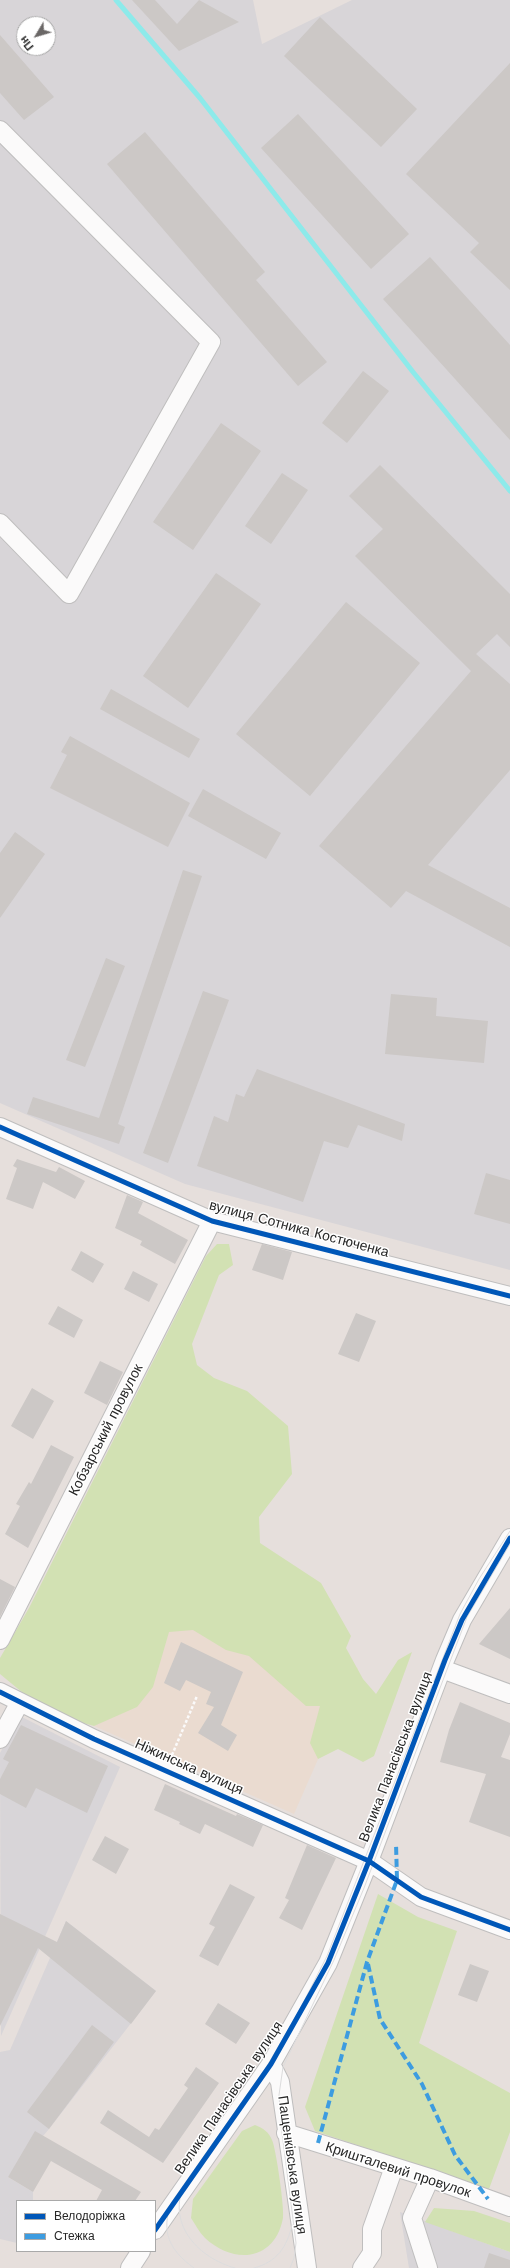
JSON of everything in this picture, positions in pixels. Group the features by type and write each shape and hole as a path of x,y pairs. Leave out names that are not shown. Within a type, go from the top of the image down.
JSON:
{"street":[{"path":"0,130 210,342 69,594 0,524"},
{"name":"вулиця Сотника Костюченка","path":"0,1127 212,1221 510,1296"},
{"name":"Кобзарський провулок","path":"0,1640 212,1221"},
{"name":"Велика Панасівська вулиця","path":"156,2229 271,2064 328,1963 462,1620 510,1538"},
{"path":"442,1669 510,1694"},
{"name":"Ніжинська вулиця","path":"0,1692 94,1739 369,1861 421,1898 510,1930"},
{"path":"0,1739 20,1702"},
{"name":"Пащенківська вулиця","path":"271,2064 280,2082 286,2133 307,2268"},
{"name":"Кришталевий провулок","path":"286,2133 430,2178 510,2207"},
{"path":"362,2268 372,2253 372,2228 394,2167"},
{"path":"428,2268 412,2218 430,2178"},
{"path":"130,2268 140,2252"}],"path":[{"path":"166,1770 197,1696"}],"shaded area":[{"path":"0,0 253,0 262,44 352,0 510,0 510,1270 185,1184 0,1103"},
{"path":"158,1580 358,1668 294,1814 94,1726"},
{"path":"20,1716 120,1767 1,2036 0,1753"},
{"path":"66,1921 156,1991 49,2129 8,2177 33,2192 33,2200 16,2200 16,2243 0,2239 0,2052 10,2050"},
{"path":"400,2212 510,2252 510,2268 409,2268"}],"green space":[{"path":"217,1244 229,1244 233,1265 219,1275 192,1344 197,1365 214,1378 247,1391 288,1426 292,1474 259,1517 260,1543 321,1583 351,1636 346,1648 363,1679 376,1694 398,1660 412,1652 374,1756 363,1762 338,1749 318,1759 310,1743 320,1706 306,1706 249,1656 226,1650 193,1630 169,1632 153,1687 137,1707 94,1726 69,1719 23,1693 0,1674 0,1658 29,1608 206,1256"},
{"path":"378,1894 418,1917 457,1931 419,2043 510,2093 510,2132 489,2189 315,2131 305,2107"},
{"path":"255,2125 263,2129 271,2137 274,2145 278,2166 283,2218 279,2232 272,2243 262,2250 252,2254 240,2255 216,2247 203,2236 191,2218 193,2199 242,2131"},
{"path":"434,2208 474,2211 510,2223 510,2252 425,2222"}],"building":[{"path":"132,0 155,0 177,24 199,0 239,22 179,51"},
{"path":"320,17 417,109 381,147 284,56"},
{"path":"0,35 16,53 16,56 18,56 54,97 24,120 0,93"},
{"path":"510,63 510,290 470,252 479,243 406,174"},
{"path":"298,114 409,234 371,269 261,148"},
{"path":"145,132 265,272 256,280 327,362 298,386 107,164"},
{"path":"430,257 510,345 510,440 383,299"},
{"path":"363,371 389,391 347,443 322,423"},
{"path":"221,423 261,451 193,550 153,522"},
{"path":"380,465 510,594 510,647 497,634 476,654 510,684 510,770 428,865 510,908 510,947 406,891 391,908 319,846 471,671 355,556 383,529 349,496"},
{"path":"282,473 308,490 271,544 245,526"},
{"path":"216,573 261,604 188,708 143,676"},
{"path":"346,602 420,663 310,796 236,734"},
{"path":"111,689 200,739 189,758 100,709"},
{"path":"70,736 190,803 168,847 50,788 67,755 61,752"},
{"path":"203,789 281,833 266,859 188,816"},
{"path":"15,832 45,854 0,918 0,853"},
{"path":"183,870 202,876 118,1124 125,1127 119,1144 27,1114 33,1097 99,1118"},
{"path":"106,958 125,966 85,1067 66,1060"},
{"path":"203,991 229,1000 168,1163 143,1153"},
{"path":"391,994 437,998 436,1016 488,1021 484,1063 385,1054"},
{"path":"257,1069 405,1124 402,1141 358,1125 348,1148 324,1141 303,1202 197,1166 214,1116 228,1122 236,1094 244,1097"},
{"path":"17,1159 56,1172 59,1167 85,1181 75,1199 43,1182 33,1209 6,1199 17,1168 13,1166"},
{"path":"486,1173 510,1180 510,1224 474,1214"},
{"path":"127,1195 143,1202 138,1213 188,1240 175,1264 140,1245 142,1241 115,1228"},
{"path":"262,1244 292,1252 283,1280 252,1270"},
{"path":"81,1251 104,1264 93,1283 71,1270"},
{"path":"133,1271 158,1284 149,1302 124,1289"},
{"path":"58,1306 83,1320 74,1338 48,1324"},
{"path":"356,1313 376,1321 359,1362 338,1354"},
{"path":"100,1361 123,1372 107,1405 84,1393"},
{"path":"32,1388 54,1401 33,1439 11,1426"},
{"path":"51,1445 74,1457 28,1548 5,1534 20,1506 16,1504 29,1482 31,1484"},
{"path":"0,1579 15,1587 0,1617"},
{"path":"510,1608 510,1659 479,1644"},
{"path":"181,1642 243,1672 221,1725 237,1735 228,1751 198,1733 214,1707 206,1704 211,1692 186,1680 180,1691 164,1683"},
{"path":"460,1702 510,1723 510,1734 501,1757 510,1760 510,1837 469,1822 486,1774 440,1762 449,1730"},
{"path":"21,1725 108,1766 87,1813 36,1788 26,1808 0,1794 0,1779 9,1762 3,1759"},
{"path":"165,1784 236,1816 237,1814 263,1825 253,1847 205,1824 200,1834 179,1824 180,1822 154,1810"},
{"path":"105,1836 129,1849 116,1874 92,1860"},
{"path":"307,1845 336,1858 302,1930 279,1918 289,1900 285,1898"},
{"path":"230,1884 255,1897 218,1966 199,1956 215,1927 209,1924"},
{"path":"0,1914 57,1942 66,1921 156,1991 131,2024 38,1948 0,2026"},
{"path":"470,1964 489,1971 477,2002 458,1995"},
{"path":"218,2003 250,2023 236,2044 205,2024"},
{"path":"92,2025 114,2042 49,2129 27,2112"},
{"path":"196,2067 219,2083 163,2163 100,2123 108,2110 149,2137 155,2128 159,2130 188,2088 184,2085"},
{"path":"35,2131 141,2192 136,2200 97,2200 102,2190 51,2161 33,2192 8,2177"},
{"path":"489,2253 510,2260 510,2268 484,2268"}],"waterway":[{"path":"116,0 200,98 413,372 510,491"}],"tram line":[{"path":"194,2268 178,2254 169,2240 167,2223 171,2203 267,2066 299,2011 327,1956 460,1614 479,1579 510,1531"},
{"path":"290,2268 294,2258 296,2243 281,2125 279,2095 283,2067 334,1960 364,1888 467,1617 510,1544"},
{"path":"183,2187 179,2201 180,2215 183,2227 190,2238 210,2257 235,2268"},
{"path":"254,2268 275,2258 284,2247 292,2225"}],"marked path":[{"path":"318,2143 367,1962 397,1880 396,1843"},
{"path":"368,1964 380,2019 422,2084 455,2155 488,2199"}],"cycle path":[{"path":"0,1127 212,1221 510,1296"},
{"path":"156,2229 271,2064 328,1963 369,1861 445,1660 462,1620 510,1538"},
{"path":"0,1692 94,1739 369,1861 421,1897 510,1930"}]}
